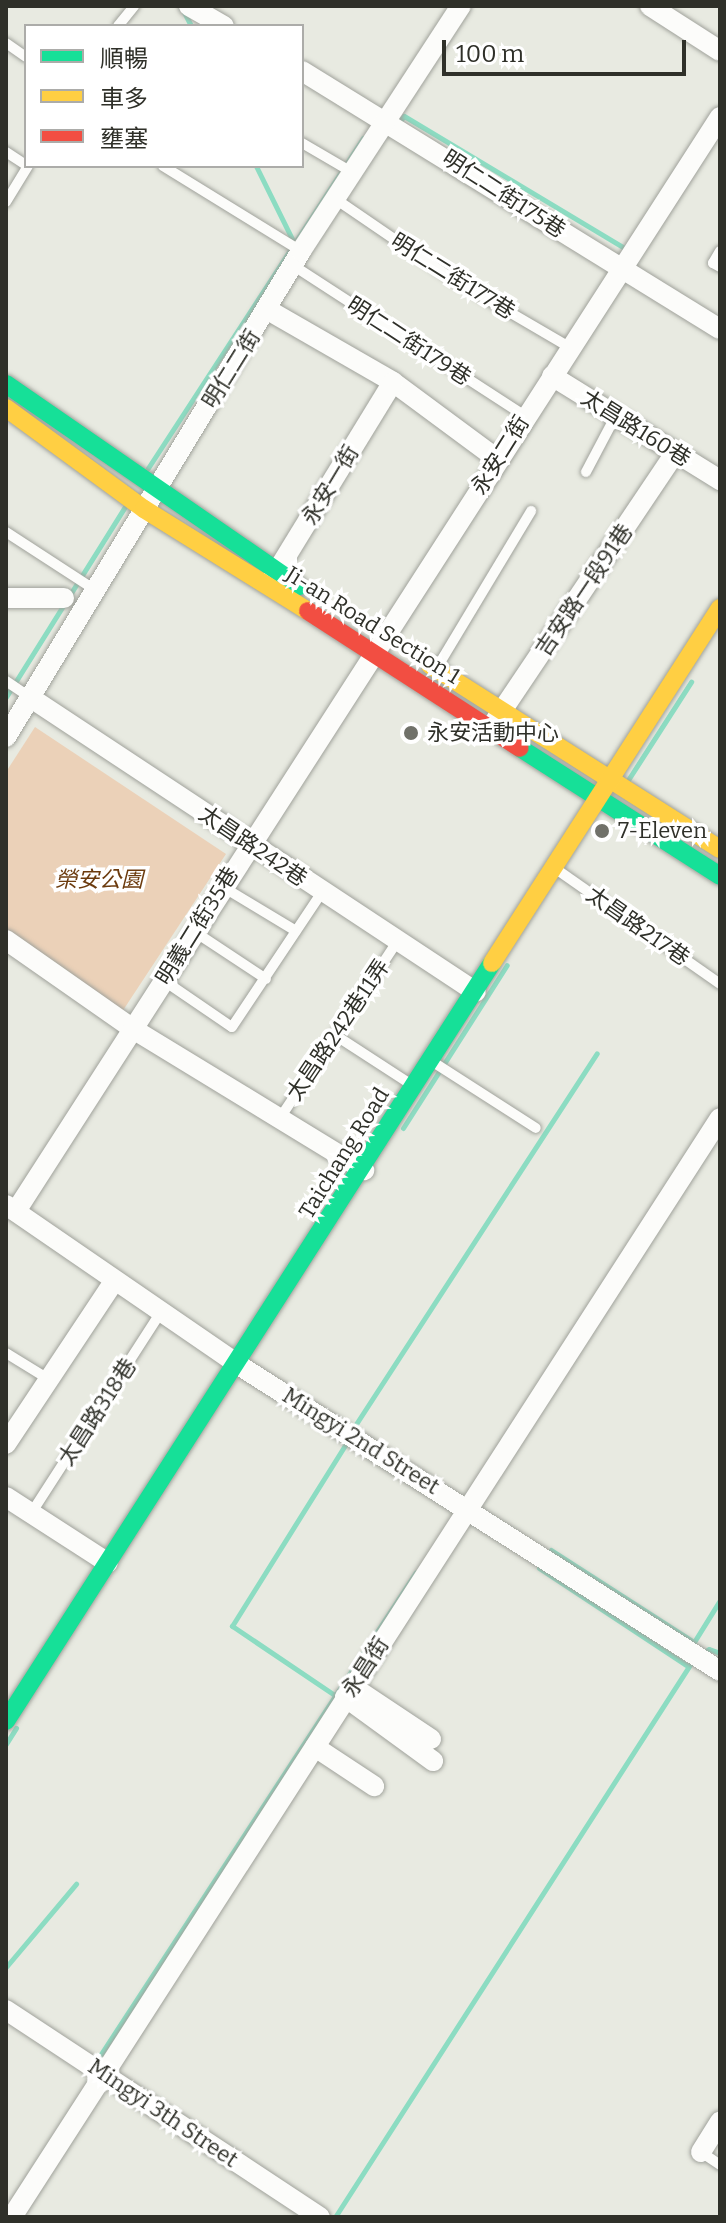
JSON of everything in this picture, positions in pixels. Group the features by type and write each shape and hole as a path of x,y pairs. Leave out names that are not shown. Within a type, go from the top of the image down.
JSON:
{"street":[{"path":"189,6 220,24"},
{"name":"明仁二街","path":"6,737 298,259 461,6"},
{"path":"650,6 720,51"},
{"name":"明仁二街175巷","path":"304,72 388,121 720,329"},
{"name":"永安二街","path":"380,644 571,348 619,268 720,117"},
{"path":"268,310 393,382 497,459"},
{"name":"太昌路160巷","path":"552,376 720,480"},
{"name":"永安一街","path":"272,580 393,382"},
{"name":"Ji-an Road Section 1","path":"6,384 157,488 272,580"},
{"name":"Ji-an Road Section 1","path":"6,408 144,509 272,580 431,676 505,711 610,782 720,849"},
{"name":"吉安路一段91巷","path":"489,726 505,711 676,452"},
{"path":"6,598 64,598"},
{"name":"Taichang Road","path":"6,1719 364,1170 414,1086 556,869 720,608"},
{"name":"明義二街35巷","path":"11,1208 133,1029 193,931 380,644"},
{"name":"Ji-an Road Section 1","path":"431,676 489,726 597,801 720,876"},
{"name":"太昌路242巷","path":"31,698 476,992"},
{"path":"6,940 133,1029 364,1170"},
{"name":"永昌街","path":"12,2217 720,1118"},
{"name":"Mingyi 2nd Street","path":"11,1208 113,1283 237,1364 470,1509 720,1671"},
{"path":"6,1444 113,1283"},
{"path":"6,1497 108,1563"},
{"path":"349,1692 431,1739"},
{"path":"349,1692 433,1761"},
{"path":"315,1747 374,1786"},
{"name":"Mingyi 3th Street","path":"6,2010 320,2217"},
{"path":"701,2152 720,2122"}],"lane":[{"path":"119,24 132,6"},
{"path":"6,43 24,56"},
{"path":"304,144 355,174"},
{"path":"6,152 24,164"},
{"path":"6,202 26,168"},
{"name":"明仁二街179巷","path":"166,168 525,416"},
{"name":"明仁二街177巷","path":"337,200 451,278 571,348"},
{"path":"716,265 720,251"},
{"path":"586,472 616,415"},
{"path":"431,676 531,511"},
{"path":"6,532 97,591"},
{"path":"6,681 31,698"},
{"name":"太昌路217巷","path":"556,869 720,984"},
{"path":"223,887 296,931"},
{"path":"163,980 232,1027 322,892"},
{"path":"193,931 266,979"},
{"name":"太昌路242巷11弄","path":"280,1118 397,942"},
{"path":"335,1035 414,1086"},
{"path":"432,1061 536,1128"},
{"name":"太昌路318巷","path":"32,1512 161,1312"},
{"path":"6,1353 50,1380"},
{"path":"701,2152 720,2165"}],"green space":[{"name":"榮安公園","path":"35,727 226,854 116,1021 6,944 6,772"}],"waterway":[{"path":"184,12 190,24"},
{"path":"398,123 404,116 628,250"},
{"path":"148,468 363,138"},
{"path":"257,168 293,241"},
{"path":"6,697 124,508"},
{"path":"628,780 691,682"},
{"path":"403,1128 507,965"},
{"path":"356,1424 597,1053"},
{"path":"333,1694 232,1626 347,1442"},
{"path":"551,1550 694,1642 720,1600"},
{"path":"539,1568 686,1665"},
{"path":"99,2057 416,1572"},
{"path":"701,1654 709,1649 720,1653"},
{"path":"335,2217 693,1660"},
{"path":"6,1744 16,1728"},
{"path":"6,1967 76,1884"}],"traffic: fast":[{"path":"6,384 299,586"},
{"path":"520,748 720,876"},
{"path":"6,1721 492,963"}],"traffic: slow":[{"path":"6,408 144,509 308,611"},
{"path":"492,963 720,608"},
{"path":"430,665 720,849"}],"traffic: jam":[{"path":"308,611 520,748"}],"place":[{"name":"永安活動中心","path":"411,733"},
{"name":"7-Eleven","path":"602,831"}]}
